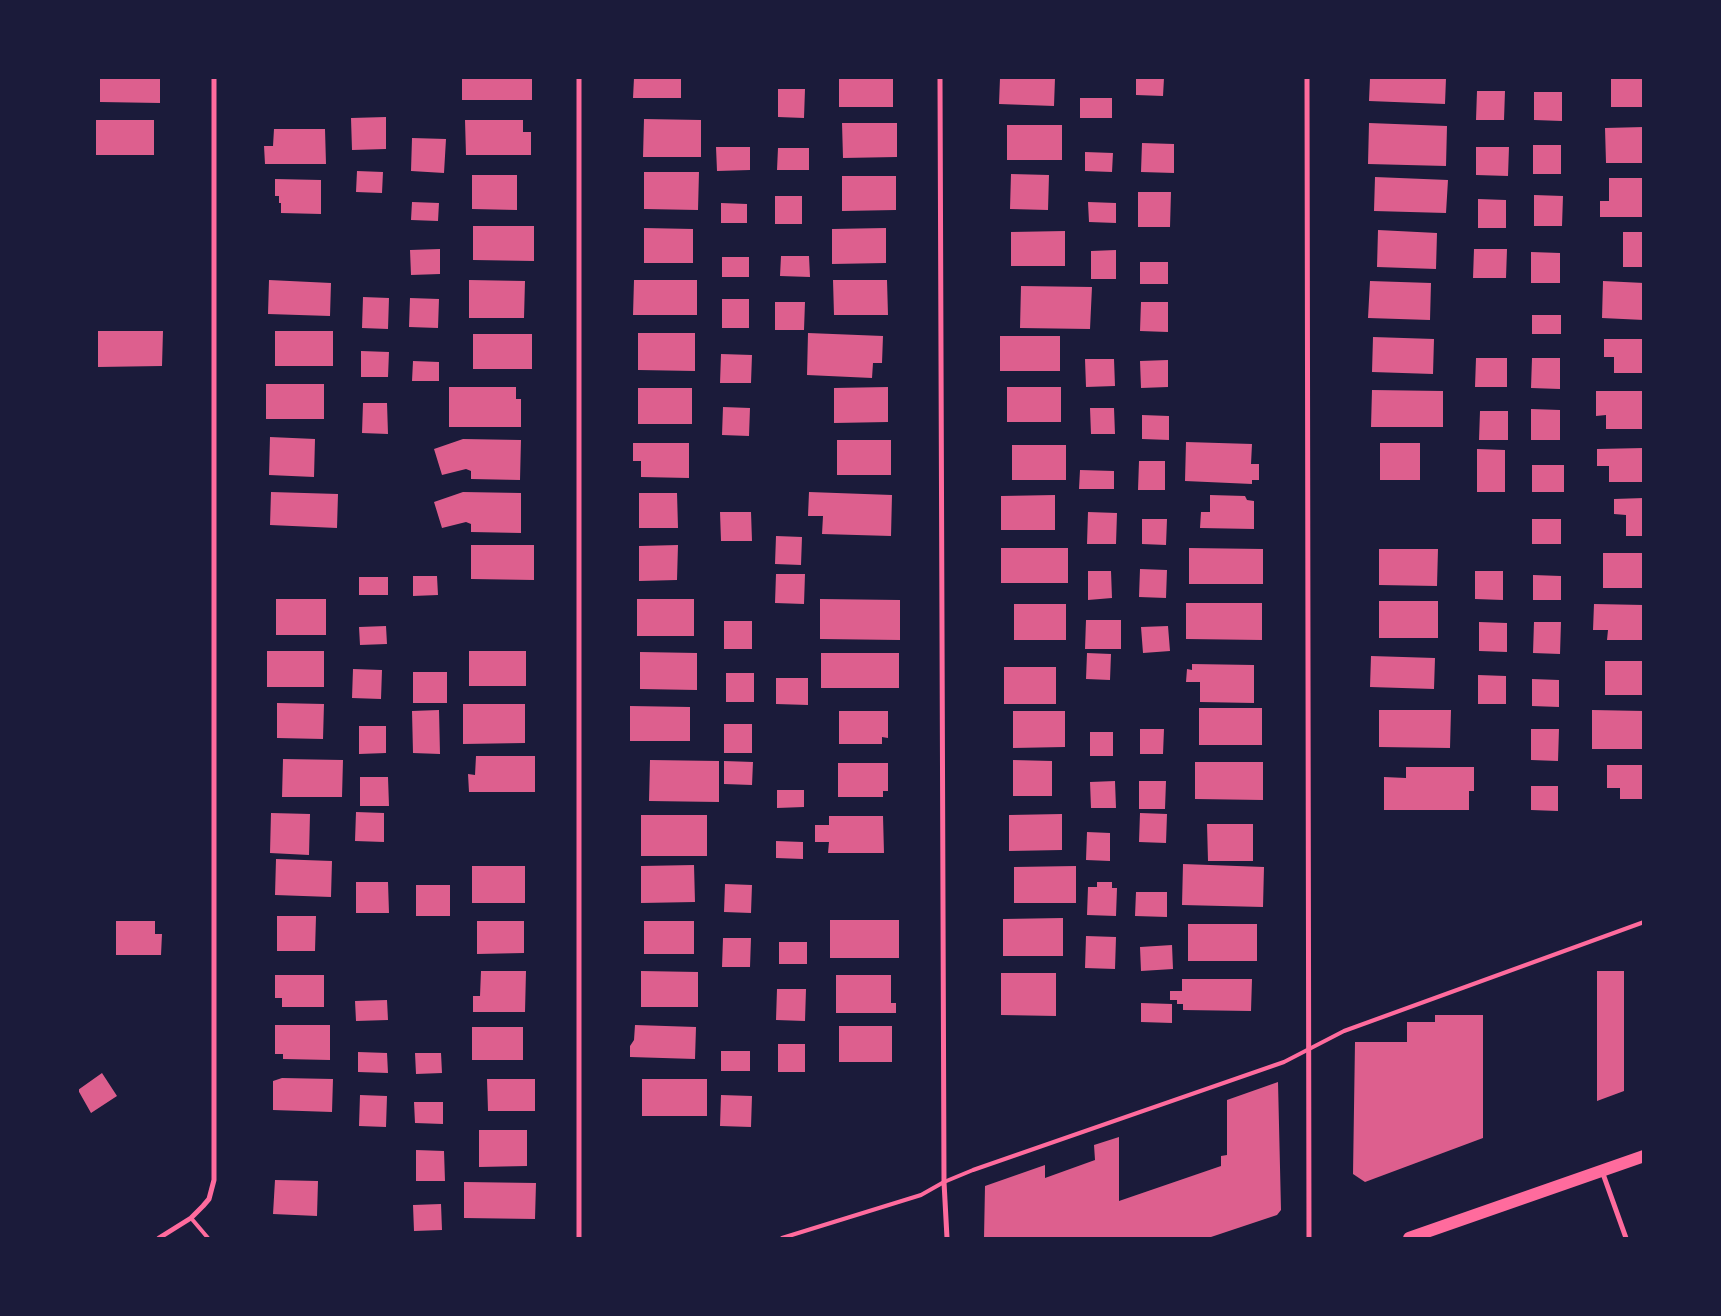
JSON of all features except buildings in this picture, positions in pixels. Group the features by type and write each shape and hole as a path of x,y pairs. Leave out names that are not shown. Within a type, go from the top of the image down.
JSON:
{"main road":[{"path":"1409,1238 1644,1156"}],"street":[{"path":"159,1238 191,1218 209,1199 214,1180 214,78"},
{"path":"579,78 579,1238"},
{"path":"940,78 944,1182 947,1238"},
{"path":"1307,78 1310,1238"},
{"path":"1602,1171 1626,1238"}],"lane":[{"path":"782,1238 921,1195 944,1182 973,1170 1284,1062 1344,1031 1644,922"},
{"path":"191,1218 208,1238"}]}
